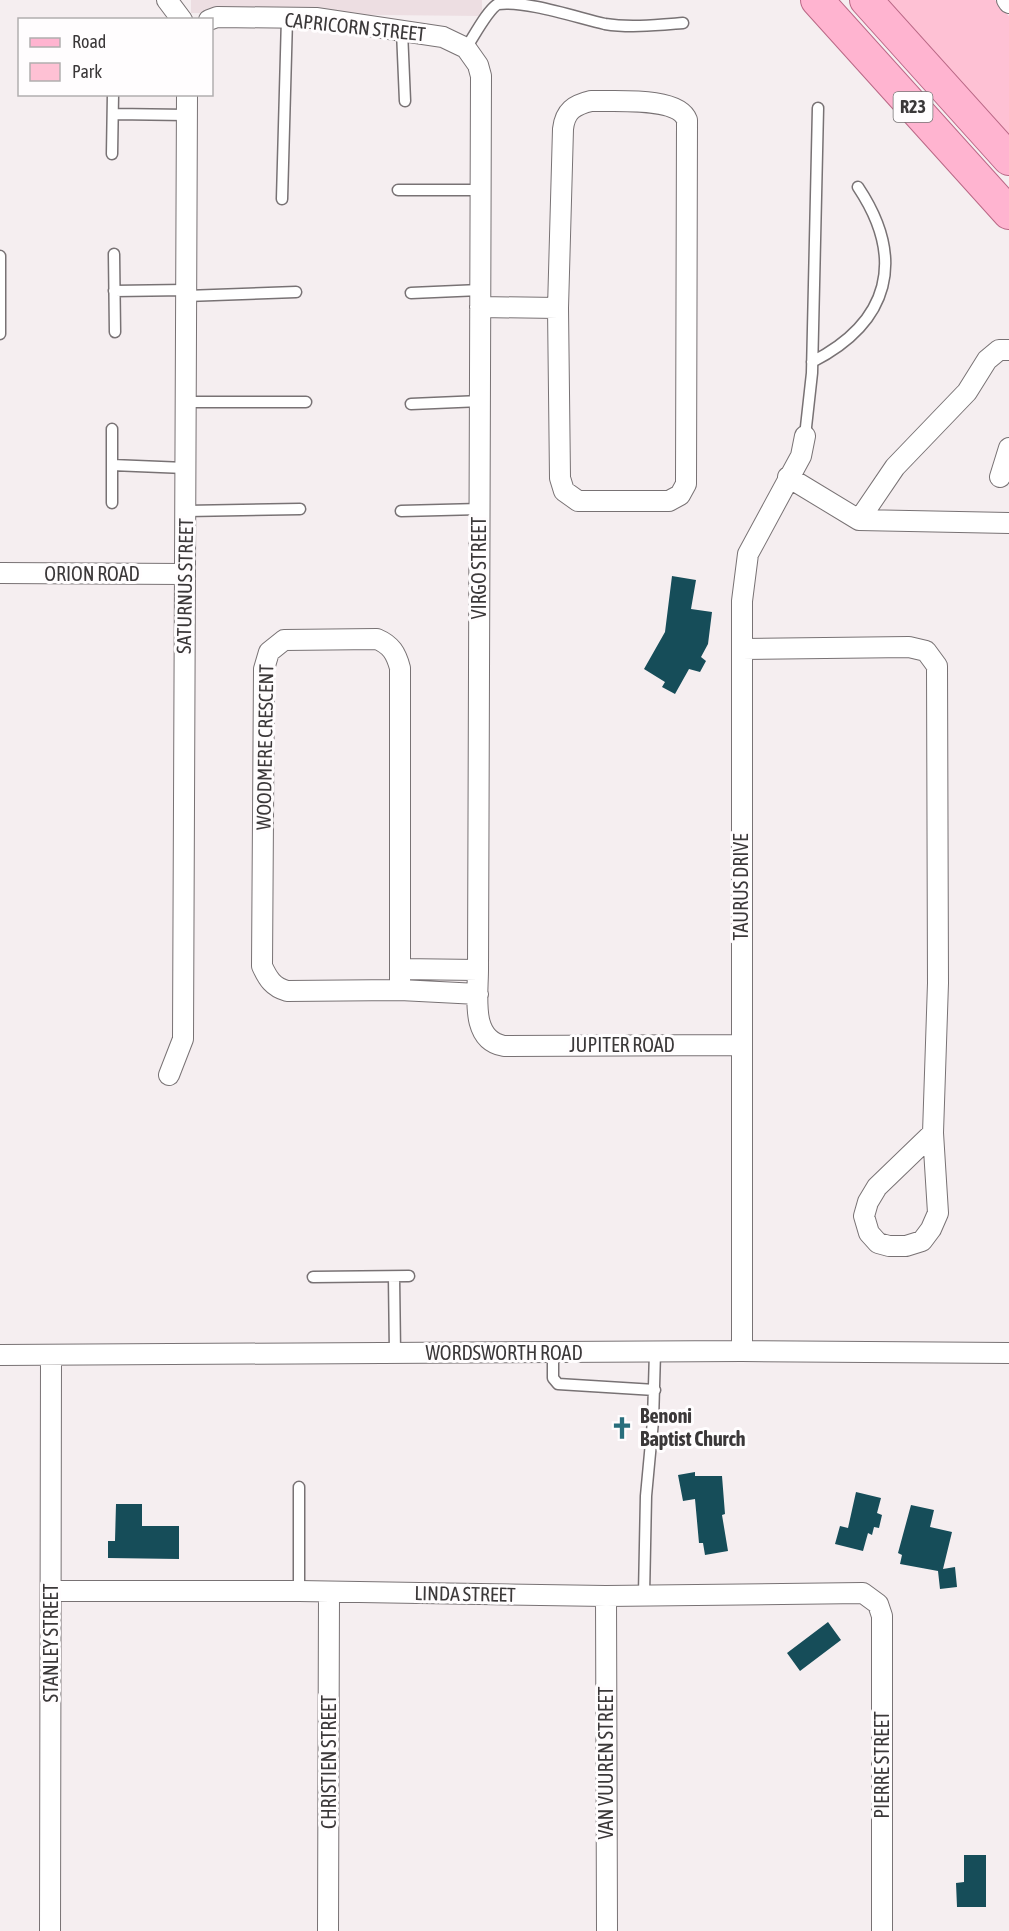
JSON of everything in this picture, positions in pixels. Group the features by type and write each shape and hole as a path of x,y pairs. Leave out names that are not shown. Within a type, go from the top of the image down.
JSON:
{"main road":[{"name":"R23","path":"816,0 997,194 1009,213"},
{"name":"R23","path":"866,0 1006,154"}],"street":[{"path":"167,0 180,18"},
{"name":"CAPRICORN STREET","path":"213,18 217,16 316,18 443,37 466,48"},
{"name":"VIRGO STREET","path":"466,48 478,65 481,76 478,994 479,1020 482,1031 496,1044 504,1046"},
{"name":"SATURNUS STREET","path":"169,1075 183,1039 187,96"},
{"path":"591,101 666,104 680,109 687,120 686,484 680,495 673,500 578,501 564,491 560,478 558,308 563,129 567,113 580,104 591,101"},
{"path":"480,299 558,308"},
{"path":"859,520 895,467 967,392 987,360 999,350 1009,350"},
{"name":"TAURUS DRIVE","path":"741,1351 742,601 748,554 801,456 805,436"},
{"path":"999,477 1009,448"},
{"path":"788,477 859,520 1009,523"},
{"name":"ORION ROAD","path":"0,573 184,574"},
{"name":"WOODMERE CRESCENT","path":"400,990 400,668 397,656 389,646 377,639 285,640 269,652 264,669 262,966 274,986 287,990 400,990 478,994"},
{"path":"742,649 909,647 926,651 937,666 938,983 933,1133 938,1213 931,1229 922,1241 906,1246 889,1246 878,1243 869,1233 864,1216 867,1202 877,1187 933,1133"},
{"path":"400,969 478,970"},
{"name":"JUPITER ROAD","path":"504,1046 741,1045"},
{"name":"WORDSWORTH ROAD","path":"0,1355 741,1351 1009,1353"},
{"name":"STANLEY STREET","path":"50,1931 51,1356"},
{"name":"LINDA STREET","path":"52,1591 299,1591 606,1596 851,1592 863,1593 875,1601"},
{"name":"CHRISTIEN STREET","path":"328,1931 329,1592"},
{"name":"VAN VUUREN STREET","path":"606,1596 607,1931"},
{"name":"PIERRE STREET","path":"875,1601 882,1616 882,1931"}],"lane":[{"path":"466,48 494,7 504,3 531,3 606,24 645,26 683,23"},
{"path":"282,199 287,18"},
{"path":"402,31 405,101"},
{"path":"112,154 113,96"},
{"path":"805,436 812,362 818,108"},
{"path":"114,114 187,115"},
{"path":"812,362 832,351 865,322 879,301 883,290 886,278 880,227 874,211 858,187"},
{"path":"398,190 481,190"},
{"path":"114,254 115,332"},
{"path":"0,256 0,334"},
{"path":"114,291 296,292"},
{"path":"411,293 480,299"},
{"path":"411,404 481,401"},
{"path":"185,402 306,402"},
{"path":"112,429 112,502"},
{"path":"112,465 185,468"},
{"path":"186,511 300,508"},
{"path":"401,511 480,509"},
{"path":"394,1276 395,1353"},
{"path":"313,1277 409,1276"},
{"path":"553,1352 553,1378 558,1384 655,1390"},
{"path":"644,1595 646,1496 656,1352"},
{"path":"299,1487 299,1591"}],"shaded area":[{"path":"191,0 482,0 482,16 191,13"}],"green space":[{"path":"881,0 995,0 1009,16 1009,148"}],"building":[{"path":"672,576 696,580 691,609 712,612 708,644 701,657 706,661 700,672 689,669 675,694 662,687 665,682 644,669 665,632"},
{"path":"695,1472 695,1476 722,1476 725,1514 722,1515 728,1551 705,1555 703,1543 699,1543 695,1499 683,1501 678,1475"},
{"path":"856,1492 881,1498 877,1513 882,1515 879,1528 874,1527 872,1535 868,1533 863,1551 835,1544 840,1526 848,1528"},
{"path":"116,1504 142,1504 142,1526 179,1526 179,1559 108,1558 108,1541 115,1541"},
{"path":"911,1505 934,1510 930,1527 952,1532 943,1569 955,1567 957,1587 940,1589 938,1571 900,1564 902,1555 898,1553"},
{"path":"828,1622 841,1640 800,1671 787,1653"},
{"path":"964,1855 986,1855 986,1907 957,1907 956,1883 964,1882"}],"place":[{"name":"Benoni Baptist Church","path":"622,1428"}]}
